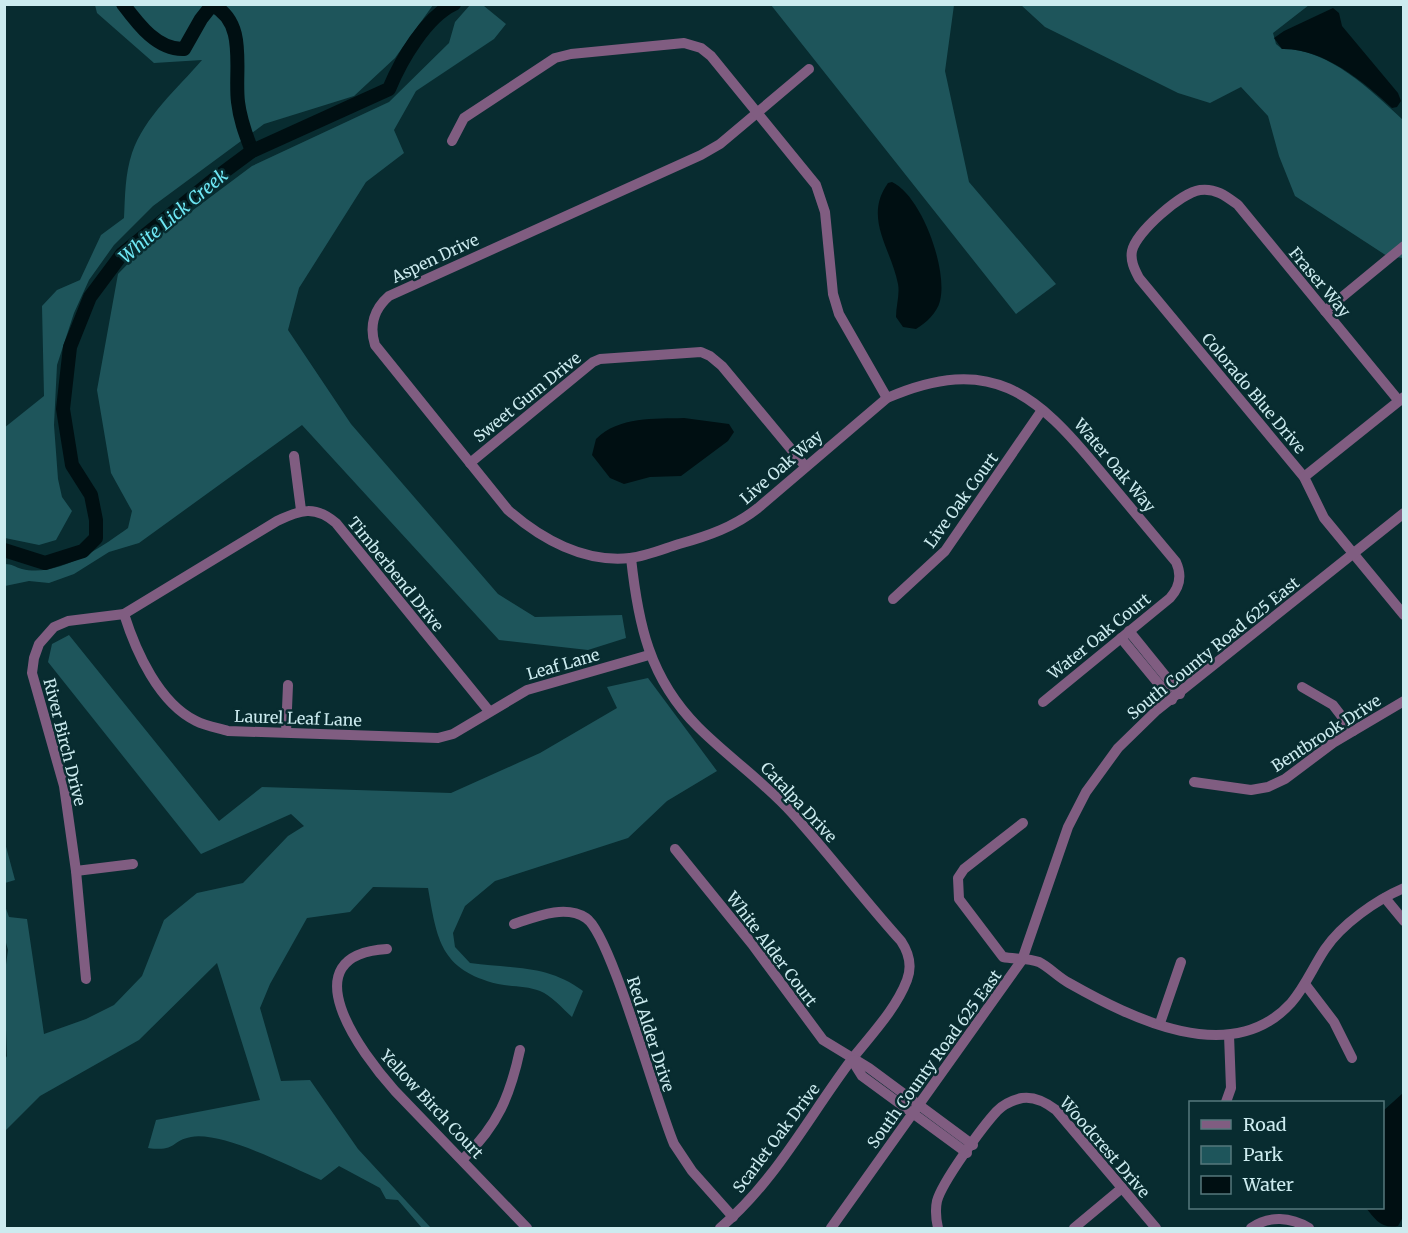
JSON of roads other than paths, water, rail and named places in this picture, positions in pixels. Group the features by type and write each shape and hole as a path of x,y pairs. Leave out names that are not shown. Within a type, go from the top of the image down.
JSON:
{"street":[{"path":"452,141 464,118 548,62 571,54 684,43 695,45 711,56 812,179 820,194 825,212 835,304 843,323 887,398"},
{"name":"Aspen Drive","path":"631,558 592,555 543,537 508,510 378,351 373,338 372,325 376,312 384,301 396,292 701,155 720,144 809,69"},
{"name":"Colorado Blue Drive","path":"1212,190 1198,190 1185,196 1145,229 1136,240 1131,252 1138,278 1304,477 1324,518 1354,554"},
{"name":"Fraser Way","path":"1212,190 1225,195 1238,205 1401,399"},
{"path":"1325,310 1404,246"},
{"name":"Sweet Gum Drive","path":"470,462 593,362 610,358 701,352 722,366 805,466"},
{"name":"Water Oak Way","path":"887,398 928,382 965,379 1011,389 1042,410 1062,424 1176,562 1180,581 1174,594"},
{"name":"Live Oak Way","path":"631,558 713,534 737,523 759,508 805,466 887,398"},
{"path":"1304,477 1401,399"},
{"name":"Live Oak Court","path":"893,599 945,551 1042,410"},
{"path":"124,614 277,521 301,510 294,456"},
{"name":"Timberbend Drive","path":"301,510 316,511 336,523 489,711"},
{"name":"South County Road 625 East","path":"831,1228 1022,960 1068,827 1086,792 1106,762 1130,735 1176,696 1404,513"},
{"path":"1354,554 1404,615"},
{"name":"Catalpa Drive","path":"631,558 636,606 649,656 670,692 697,727 761,780 905,947 910,966 904,986 852,1060"},
{"name":"Water Oak Court","path":"1042,702 1174,594"},
{"name":"Laurel Leaf Lane","path":"124,614 135,647 146,668 181,712 198,722 228,731 438,738 453,734 489,711"},
{"name":"River Birch Drive","path":"86,979 76,872 64,786 32,673 34,658 44,638 61,624 124,614"},
{"path":"1125,635 1176,696"},
{"name":"Leaf Lane","path":"489,711 527,690 649,656"},
{"path":"286,732 288,685"},
{"path":"1302,687 1333,705 1353,731"},
{"name":"Bentbrook Drive","path":"1194,782 1251,790 1268,787 1285,779 1353,731 1404,701"},
{"path":"1023,824 964,869 957,884 959,899 965,910 1003,957 1037,961 1095,997 1160,1023 1198,1035 1229,1035 1251,1030 1272,1020 1291,1002 1305,984 1332,940 1385,897 1404,888"},
{"name":"White Alder Court","path":"675,849 752,944 823,1040 852,1060 869,1068 915,1110 970,1149"},
{"path":"76,872 133,864"},
{"path":"1385,897 1404,921"},
{"name":"Red Alder Drive","path":"514,924 564,911 584,916 594,926 611,961 674,1144 692,1171 733,1217"},
{"name":"Yellow Birch Court","path":"387,949 365,951 348,961 337,982 338,1002 358,1043 375,1069 527,1228"},
{"path":"1160,1023 1181,962"},
{"path":"1305,984 1335,1022 1352,1058"},
{"path":"1226,1101 1231,1088 1229,1035"},
{"path":"463,1159 484,1138 496,1120 511,1090 520,1050"},
{"name":"Scarlet Oak Drive","path":"720,1228 765,1183 852,1060"},
{"name":"Woodcrest Drive","path":"938,1228 936,1210 940,1194 997,1111 1022,1098 1037,1100 1056,1110 1156,1228"},
{"path":"1074,1228 1122,1188"},
{"path":"1251,1228 1263,1221 1279,1218 1295,1221 1309,1228"}],"water":[{"path":"1333,8 1339,13 1342,26 1398,93 1401,101 1397,107 1392,108 1342,68 1312,54 1282,49 1274,38"},
{"path":"892,182 913,202 922,218 930,235 940,271 939,305 931,317 916,329 903,327 896,317 898,284 878,221 881,196 888,183"},
{"path":"684,418 729,424 734,432 728,441 681,476 650,477 624,484 610,478 592,455 596,439 615,426 638,420"},
{"path":"1403,1093 1403,1217 1398,1226 1392,1227 1383,1225 1367,1209 1384,1209 1384,1110"}],"waterway":[{"path":"123,4 135,20 157,40 165,45 184,49 212,5 223,13 231,23 235,35 239,109 252,151"},
{"name":"White Lick Creek","path":"4,550 45,563 83,551 96,538 96,520 91,495 72,465 63,409 70,347 90,297 122,254 252,151 389,89 400,65 424,29 454,4"}]}
